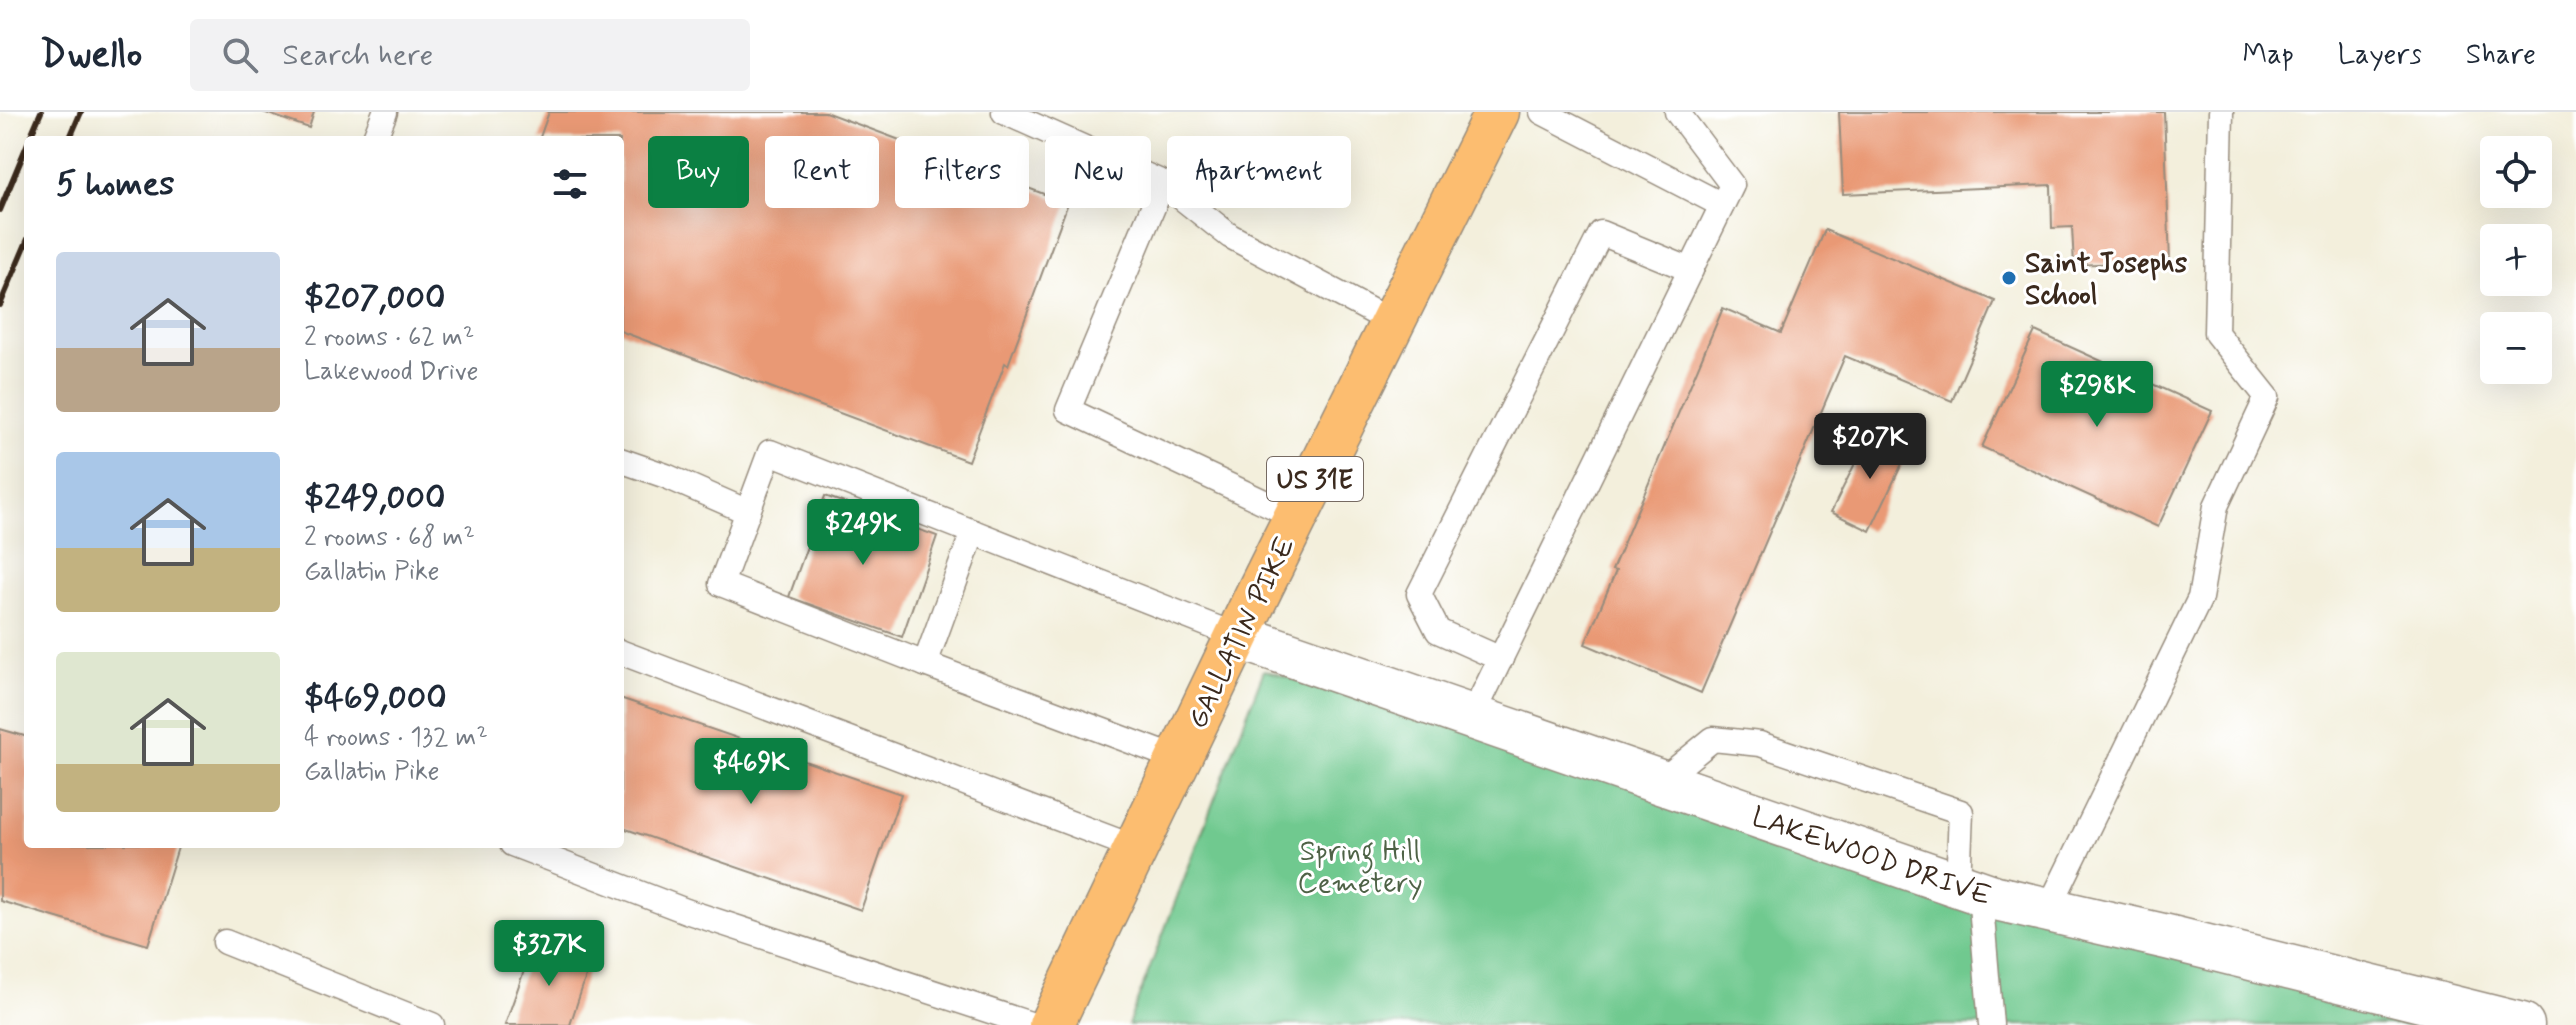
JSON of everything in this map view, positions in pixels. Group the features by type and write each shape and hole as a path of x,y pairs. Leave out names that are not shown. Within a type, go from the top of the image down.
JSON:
{"main road":[{"name":"GALLATIN PIKE","path":"1051,1025 1237,636 1497,112"}],"street":[{"name":"LAKEWOOD DRIVE","path":"1237,636 1969,889 2522,1025"}],"lane":[{"path":"376,136 385,112"},
{"path":"1004,112 1163,183 1230,236 1392,322"},
{"path":"1542,112 1722,205"},
{"path":"1472,717 1732,185 1677,112"},
{"path":"2048,910 2200,598 2216,506 2267,397 2216,333 2221,112"},
{"path":"1163,183 1068,410 1296,517"},
{"path":"1501,659 1438,631 1419,594 1601,233 1691,270"},
{"path":"1178,759 721,584 770,452 1237,636"},
{"path":"624,461 748,512"},
{"path":"925,664 973,532"},
{"path":"624,654 1136,848"},
{"path":"1660,782 1713,739 1760,744 1961,812 1969,889 1991,1025"},
{"path":"522,848 686,911 1033,1025"},
{"path":"225,942 432,1025"}],"green space":[{"name":"Spring Hill Cemetery","path":"1264,670 2465,1025 1128,1025"}],"building":[{"path":"263,112 314,112 309,128"},
{"path":"549,112 825,112 895,138 895,208 1029,208 1029,188 1045,194 1045,208 1066,208 1008,365 1005,363 968,461 624,332 624,136 540,136"},
{"path":"1839,112 2164,112 2170,261 2074,265 2072,227 2052,228 2051,185 1843,194"},
{"path":"1825,230 1995,301 1952,401 1845,356 1701,693 1585,644 1616,571 1612,570 1723,308 1781,333"},
{"path":"2035,331 2212,411 2158,527 1982,447"},
{"path":"1871,431 1909,449 1870,531 1831,512"},
{"path":"825,496 937,536 902,637 789,597"},
{"path":"624,699 901,794 861,910 624,828"},
{"path":"0,729 24,736 24,848 178,848 148,945 0,901"},
{"path":"534,942 591,961 570,1025 505,1025"}],"railway":[{"path":"31,136 41,112"},
{"path":"71,136 81,112"},
{"path":"0,210 24,153"},
{"path":"0,305 24,248"}],"place":[{"name":"Saint Josephs School","path":"2009,278"}]}
